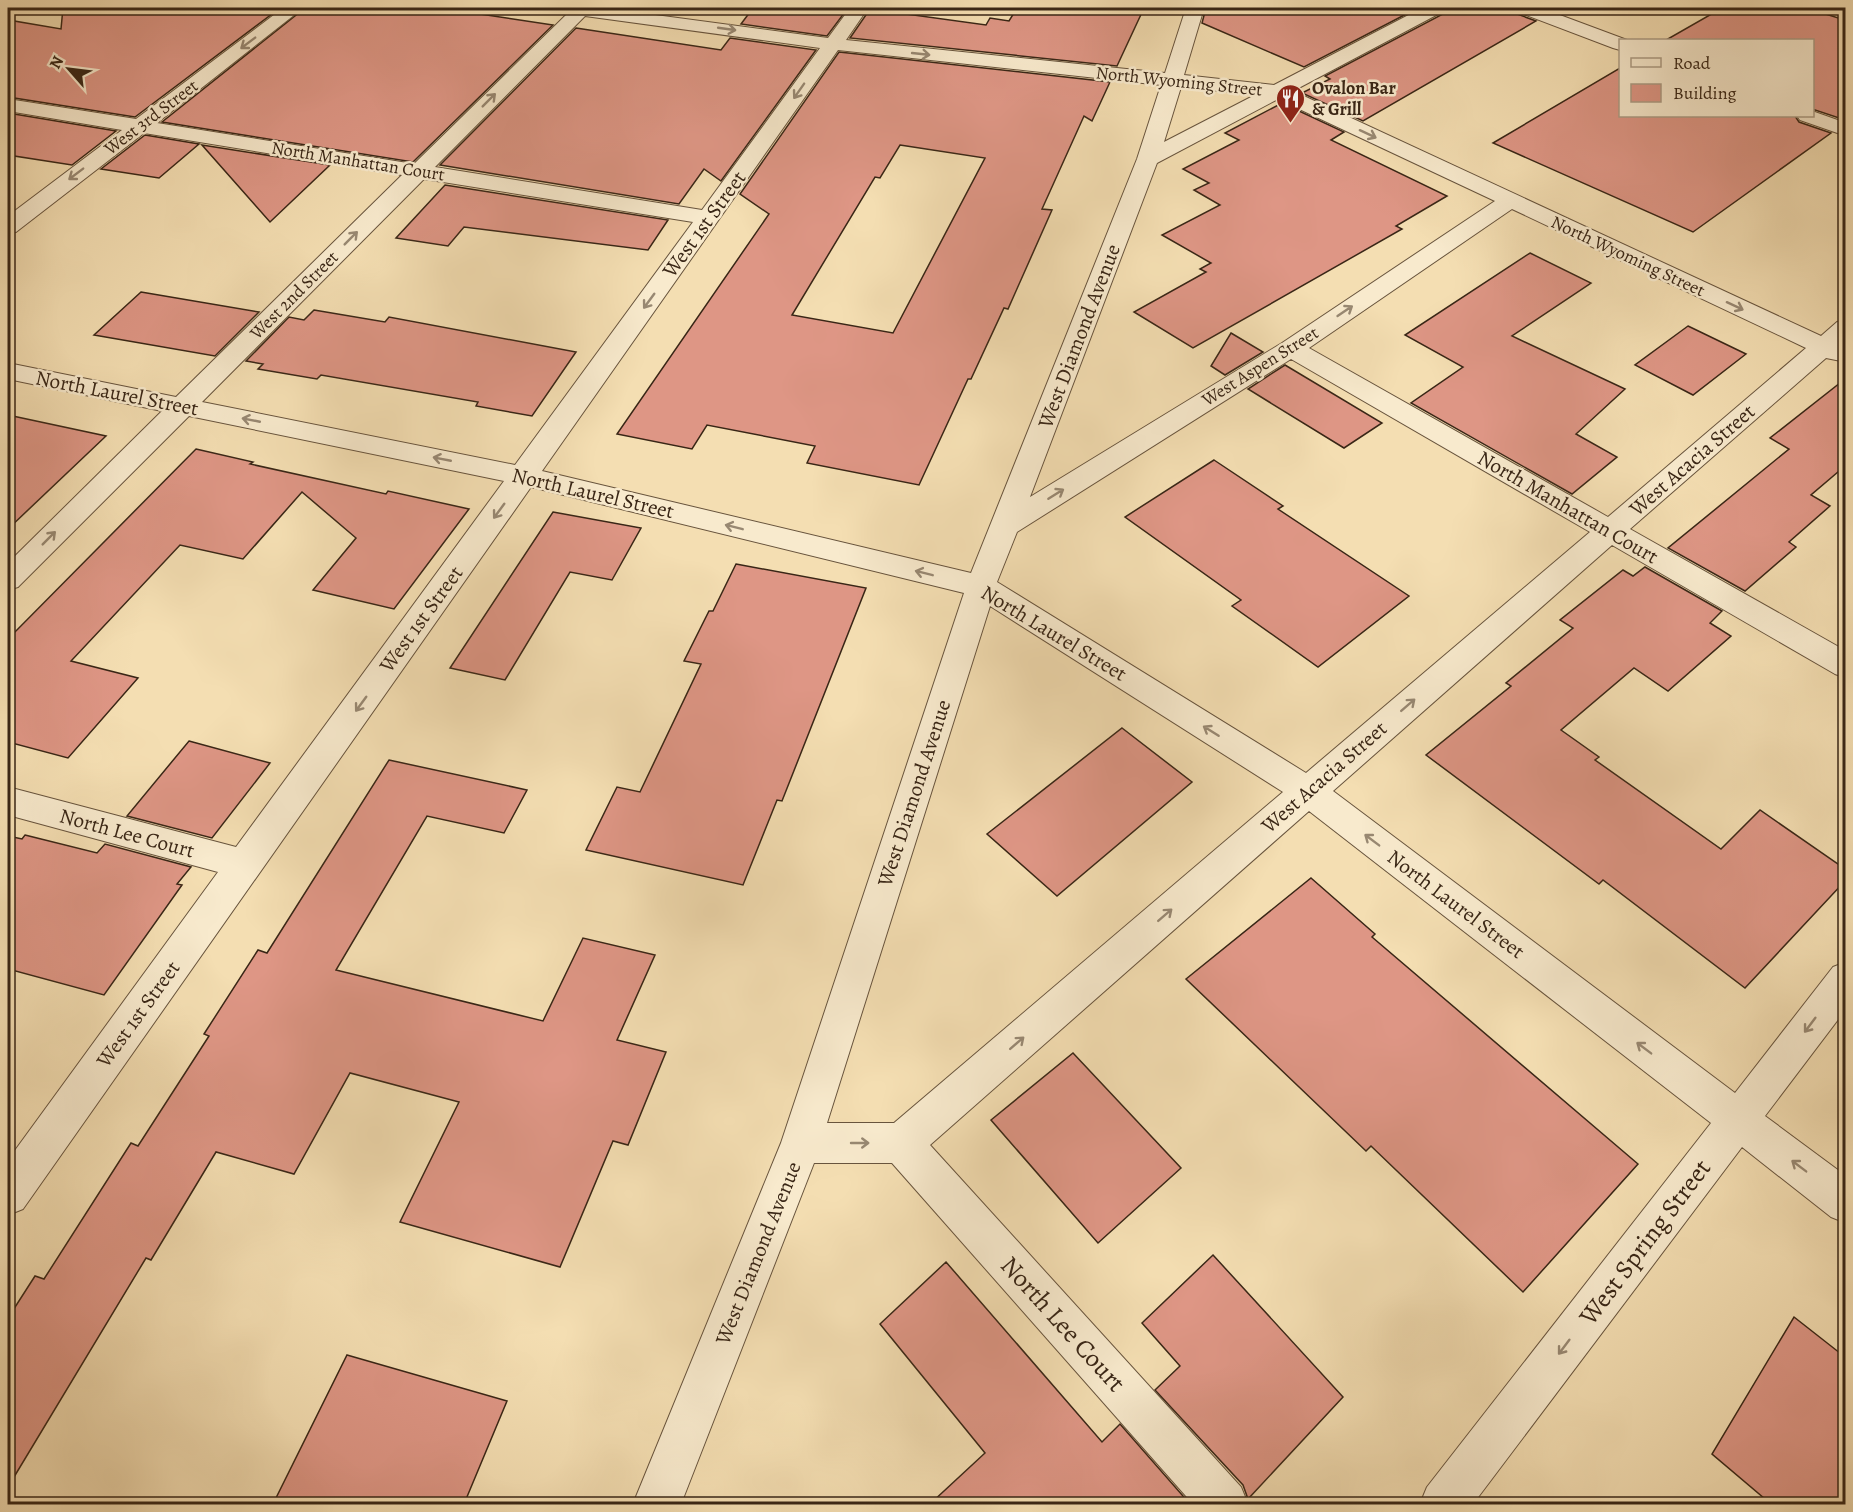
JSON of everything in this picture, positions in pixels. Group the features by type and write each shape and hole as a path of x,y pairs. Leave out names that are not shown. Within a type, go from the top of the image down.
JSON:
{"street":[{"path":"8,11 14,8"},
{"name":"West 3rd Street","path":"8,227 294,8"},
{"name":"North Wyoming Street","path":"576,8 833,44 1173,82 1278,91 1510,201 1838,343"},
{"name":"West 2nd Street","path":"8,580 418,171 576,8"},
{"name":"West 1st Street","path":"8,1194 859,8"},
{"name":"West Diamond Avenue","path":"657,1504 801,1143 981,586 1148,159 1195,8"},
{"path":"1148,159 1435,8"},
{"path":"1525,8 1619,44"},
{"name":"North Manhattan Court","path":"8,105 709,218"},
{"path":"1810,117 1845,130"},
{"name":"West Aspen Street","path":"1006,525 1291,348 1510,201"},
{"name":"West Acacia Street","path":"901,1143 1610,531 1838,343"},
{"name":"North Manhattan Court","path":"1291,348 1845,666"},
{"name":"North Laurel Street","path":"8,371 524,476 981,586 1308,791 1845,1202"},
{"name":"North Lee Court","path":"8,801 246,865"},
{"name":"West Spring Street","path":"1444,1504 1845,979"},
{"path":"801,1143 901,1143"},
{"name":"North Lee Court","path":"901,1143 1224,1504"}],"building":[{"path":"63,8 280,8 135,117 8,97 8,20 61,29"},
{"path":"305,8 440,8 553,25 413,162 162,122"},
{"path":"753,8 848,8 827,36 741,24"},
{"path":"1017,8 1144,8 1117,66 850,38 870,9 986,25 990,18 1009,21"},
{"path":"1206,8 1418,8 1304,67 1202,23"},
{"path":"1446,8 1514,8 1517,14 1536,21 1363,121 1302,93 1330,79 1325,76 1443,14"},
{"path":"1722,8 1806,8 1845,20 1845,120 1814,110 1814,39 1668,39"},
{"path":"576,28 721,50 730,38 816,50 721,181 704,169 679,204 440,165"},
{"path":"839,52 1110,82 1092,121 1084,116 1042,209 1052,210 1008,309 1004,308 971,379 968,379 919,485 807,463 815,446 707,425 692,449 617,434 769,214 740,194","holes":["900,145 985,158 893,333 792,315 875,177 880,178"]},
{"path":"1619,69 1619,117 1796,117 1799,122 1831,133 1693,232 1493,143"},
{"path":"1282,103 1344,132 1331,140 1447,196 1396,226 1402,229 1193,348 1134,312 1206,272 1200,269 1211,263 1162,235 1220,205 1194,190 1209,183 1183,169 1239,140 1225,133"},
{"path":"8,113 116,131 72,165 8,155"},
{"path":"145,135 199,144 159,178 101,169"},
{"path":"202,145 330,165 270,222"},
{"path":"445,185 668,220 648,250 464,227 448,246 396,238"},
{"path":"1530,253 1591,283 1512,336 1625,389 1576,434 1617,457 1572,494 1411,403 1463,367 1405,335"},
{"path":"141,292 259,312 215,356 94,335"},
{"path":"314,310 385,322 389,317 576,352 532,416 476,406 478,402 321,375 317,379 258,369 263,364 246,361 289,317 304,320"},
{"path":"1688,326 1746,354 1693,395 1635,365"},
{"path":"1231,333 1263,352 1225,375 1211,366"},
{"path":"1285,365 1382,423 1344,448 1248,389"},
{"path":"1845,379 1845,466 1811,495 1830,506 1789,542 1796,547 1745,591 1668,548 1789,449 1770,438"},
{"path":"8,415 106,436 8,529"},
{"path":"196,449 253,462 250,464 386,494 388,491 469,509 394,609 313,590 356,538 302,492 243,559 180,545 71,661 138,678 68,758 8,742 8,639"},
{"path":"1214,460 1283,506 1278,509 1409,596 1318,667 1232,606 1241,600 1125,517"},
{"path":"553,512 641,528 612,580 570,572 505,680 450,668"},
{"path":"736,564 866,588 782,801 777,800 743,885 586,850 617,787 640,792 701,664 684,661 709,611 713,611"},
{"path":"1645,567 1722,611 1710,623 1731,636 1668,691 1634,668 1561,730 1599,757 1595,760 1721,849 1760,810 1845,869 1845,881 1745,988 1603,880 1599,884 1426,755 1511,686 1506,683 1573,628 1560,620 1623,570 1633,576"},
{"path":"1122,728 1192,782 1057,896 987,834"},
{"path":"189,741 270,763 212,838 127,816"},
{"path":"389,760 527,790 504,833 427,816 336,970 543,1021 583,938 655,955 617,1040 666,1052 628,1145 613,1141 560,1267 400,1222 459,1102 350,1073 294,1174 216,1152 151,1260 146,1258 8,1487 8,1318 35,1276 44,1279 131,1143 138,1146 209,1036 204,1034 258,950 267,953"},
{"path":"25,835 97,853 105,844 191,867 177,884 182,885 104,995 8,969 8,836 22,839"},
{"path":"1311,878 1375,934 1372,937 1638,1164 1523,1292 1371,1146 1366,1151 1186,979"},
{"path":"1073,1053 1181,1168 1098,1243 991,1120"},
{"path":"1213,1255 1343,1397 1248,1499 1243,1485 1155,1390 1180,1366 1142,1323"},
{"path":"946,1262 1102,1442 1120,1424 1190,1504 930,1504 985,1453 880,1324"},
{"path":"1794,1317 1845,1357 1845,1504 1771,1504 1712,1454"},
{"path":"347,1355 507,1401 464,1504 273,1504"}],"place":[{"name":"Ovalon Bar & Grill","path":"1291,124"}]}
